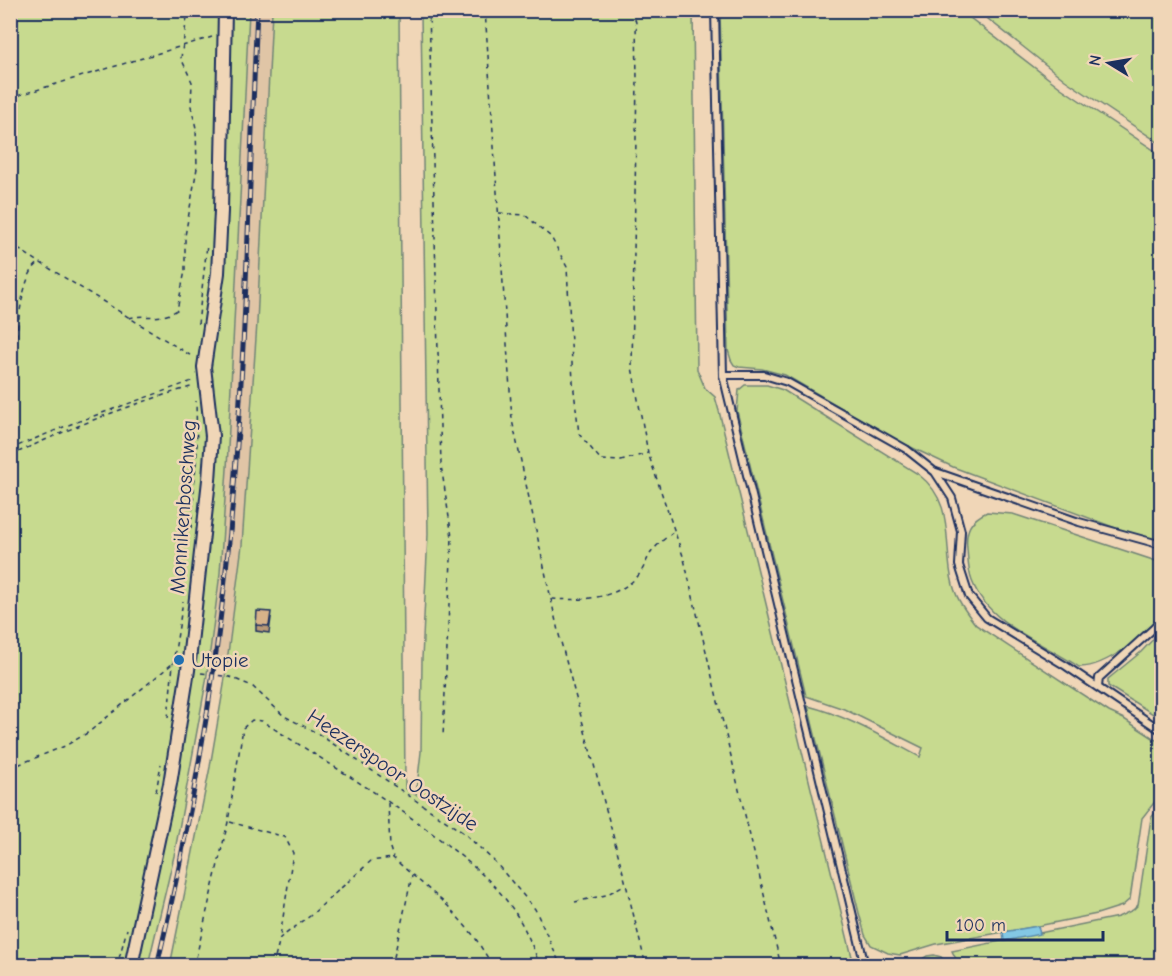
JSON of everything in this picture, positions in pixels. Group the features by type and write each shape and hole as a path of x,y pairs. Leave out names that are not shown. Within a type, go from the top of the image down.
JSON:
{"street":[{"name":"Monnikenboschweg","path":"131,966 170,784 188,670 212,436 201,381 218,273 225,16"}],"lane":[{"path":"715,10 723,375 865,966"},
{"path":"723,375 764,375 787,382 906,449 935,472 952,498 961,531 959,565 969,596 987,618 1098,687 1161,731"},
{"path":"935,472 1079,522 1161,545"},
{"path":"1098,687 1099,678 1154,628 1161,618"}],"path":[{"path":"129,318 166,317 177,310 185,271 185,236 197,168 196,128 191,106 192,82 181,58 188,10"},
{"path":"197,10 225,16"},
{"path":"429,10 441,465 452,537 443,737"},
{"path":"484,10 512,420 551,599 646,966"},
{"path":"633,10 636,23 637,79 632,367 648,453 684,559 781,966"},
{"path":"10,98 212,37"},
{"path":"498,213 525,215 551,237 567,267 573,382 579,434 601,460 621,461 648,453"},
{"path":"10,244 196,359"},
{"path":"10,372 14,360 25,283 33,267 39,263"},
{"path":"10,449 71,424 201,381"},
{"path":"10,456 65,431 201,381"},
{"path":"551,599 614,593 623,588 638,577 652,551 674,530"},
{"path":"10,768 65,746 88,732 173,664 168,717"},
{"name":"Heezerspoor Oostzijde","path":"188,670 230,677 252,686 284,716 317,733 465,834 495,862 536,909 561,966"},
{"path":"194,966 228,822 243,728 252,720 262,721 388,802 418,822 470,863 509,903 532,942 540,966"},
{"path":"155,797 161,762"},
{"path":"388,802 390,848 393,858 448,906 474,936 493,966"},
{"path":"228,822 285,837 293,853 280,938 273,966"},
{"path":"280,938 310,916 371,861 393,858"},
{"path":"392,966 412,875"},
{"path":"575,902 606,895 626,884"},
{"path":"117,966 128,923"}],"shaded area":[{"path":"249,11 272,11 257,323 242,545 226,667 208,665 220,573 227,469"}],"green space":[{"path":"10,11 249,11 220,573 206,682 174,856 148,965 11,965"},
{"path":"272,11 399,11 405,788 416,795 421,752 422,659 428,534 421,11 693,11 697,369 705,388 715,397 719,411 854,965 170,966 210,767 224,685 242,545 257,323"},
{"path":"720,11 961,11 1061,88 1161,155 1161,545 953,467 900,442 785,375 734,365 728,350"},
{"path":"978,11 1161,11 1161,144 1065,80"},
{"path":"745,385 767,385 783,390 918,474 930,486 943,511 953,585 959,601 976,625 1109,712 1161,743 1161,794 1142,818 1130,899 1122,906 1097,914 936,944 900,955 888,953 871,945 865,935 859,913 808,706 852,722 920,757 923,748 844,709 806,696 737,411 739,390"},
{"path":"987,512 1013,514 1159,562 1162,565 1163,601 1156,620 1137,639 1113,656 1089,666 1079,667 1018,631 991,609 980,596 972,581 968,565 968,531 976,518"},
{"path":"1161,631 1161,719 1108,686 1108,679 1141,652"},
{"path":"1161,805 1161,965 959,965 952,951 1118,917 1133,910 1138,905 1151,818"},
{"path":"927,956 941,957 947,965 913,965"}],"water":[{"path":"1038,926 1040,934 1004,941 1003,932"}],"building":[{"path":"257,611 271,612 269,626 256,625"}],"railway":[{"path":"157,966 181,858 201,750 210,696 230,532 243,337 257,10"}],"place":[{"name":"Utopie","path":"179,660"}]}
